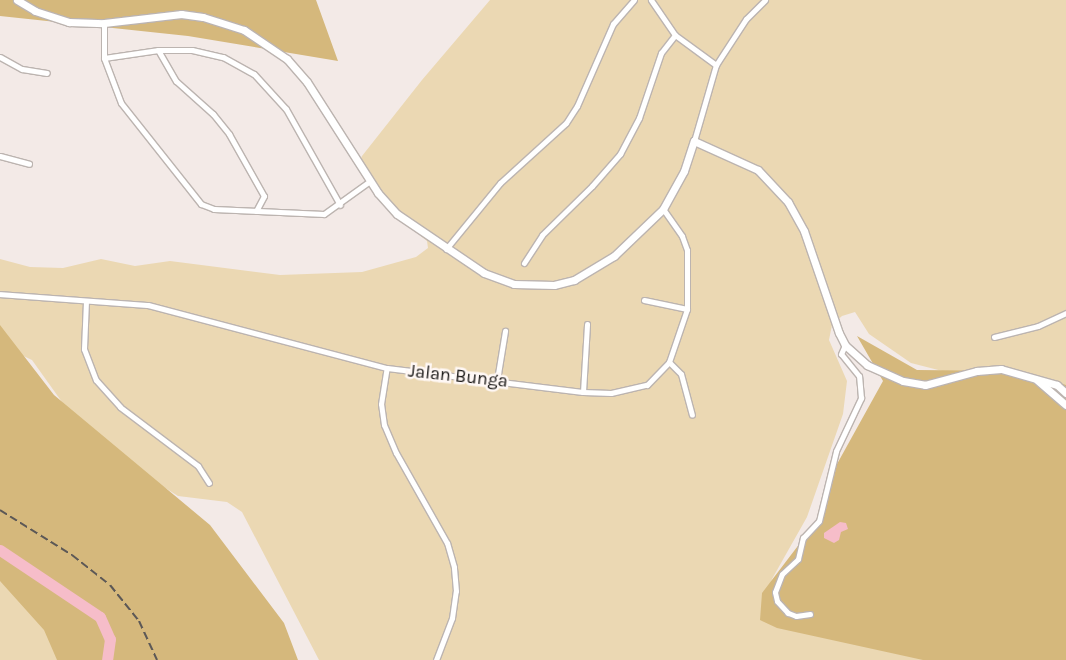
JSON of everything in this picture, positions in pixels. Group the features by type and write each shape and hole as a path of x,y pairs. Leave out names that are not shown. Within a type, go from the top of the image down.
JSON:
{"street":[{"path":"17,0 52,18 104,23 181,14 228,23 259,39 287,59 307,82 348,141 370,181 398,214 446,250 484,273 514,284 554,284 593,271 614,256 663,209 684,171 716,65 746,19 765,0"},
{"path":"446,250 500,184 566,123 577,106 613,24 634,0"},
{"path":"651,0 675,35 716,65"},
{"path":"104,23 104,58 121,103 166,156 198,201 210,208 318,214 340,205 370,181"},
{"path":"524,262 542,235 620,154 639,118 661,53 675,35"},
{"path":"104,58 158,50 207,52 254,74 286,109 340,205"},
{"path":"158,50 176,81 213,114 230,134 264,196 256,211"},
{"path":"0,57 22,69 48,73"},
{"path":"694,141 758,170 788,202 804,231 845,346 878,371 915,384 925,385 989,369 1010,370 1057,386 1066,393"},
{"path":"0,156 30,164"},
{"name":"Jalan Bunga","path":"436,660 452,618 456,591 454,567 447,543 396,453 384,425 381,404 387,368 498,380 583,392 611,393 647,385 669,362 687,309 687,250 682,236 663,209"},
{"path":"0,294 157,307 387,368"},
{"path":"644,300 687,309"},
{"path":"86,301 84,349 96,380 120,407 198,466 209,483"},
{"path":"994,337 1038,326 1066,313"},
{"path":"583,392 587,324"},
{"path":"498,380 505,332"},
{"path":"810,614 796,616 788,613 777,601 775,592 782,574 798,559 802,538 819,521 836,451 861,398 859,376 842,354 845,346"},
{"path":"669,362 681,374 692,415"},
{"path":"1037,380 1066,405"}],"shaded area":[{"path":"0,0 316,0 338,61 188,36 0,16"},
{"path":"490,0 1066,0 1066,405 1029,378 991,366 950,373 911,363 869,334 855,312 842,316 832,325 829,340 847,381 843,414 807,517 772,579 768,594 973,660 319,660 242,512 227,502 178,496 102,448 72,416 32,360 0,345 0,259 30,267 63,268 101,259 135,266 170,261 280,275 362,272 416,257 428,248 427,241 388,210 373,192 358,165 362,156 422,80"},
{"path":"0,325 54,395 210,525 284,623 298,660 57,660 44,630 0,581"},
{"path":"857,336 917,370 1021,371 1066,385 1066,660 923,660 777,628 760,620 762,593 826,509 837,464 883,381"},
{"path":"840,522 846,523 848,529 841,532 839,540 834,543 824,538 824,533"},
{"path":"0,571 19,583 66,660 0,660"}],"waterway":[{"path":"0,550 100,617 110,639 107,660"}],"railway":[{"path":"0,510 72,555 110,585 139,621 157,660"}]}
